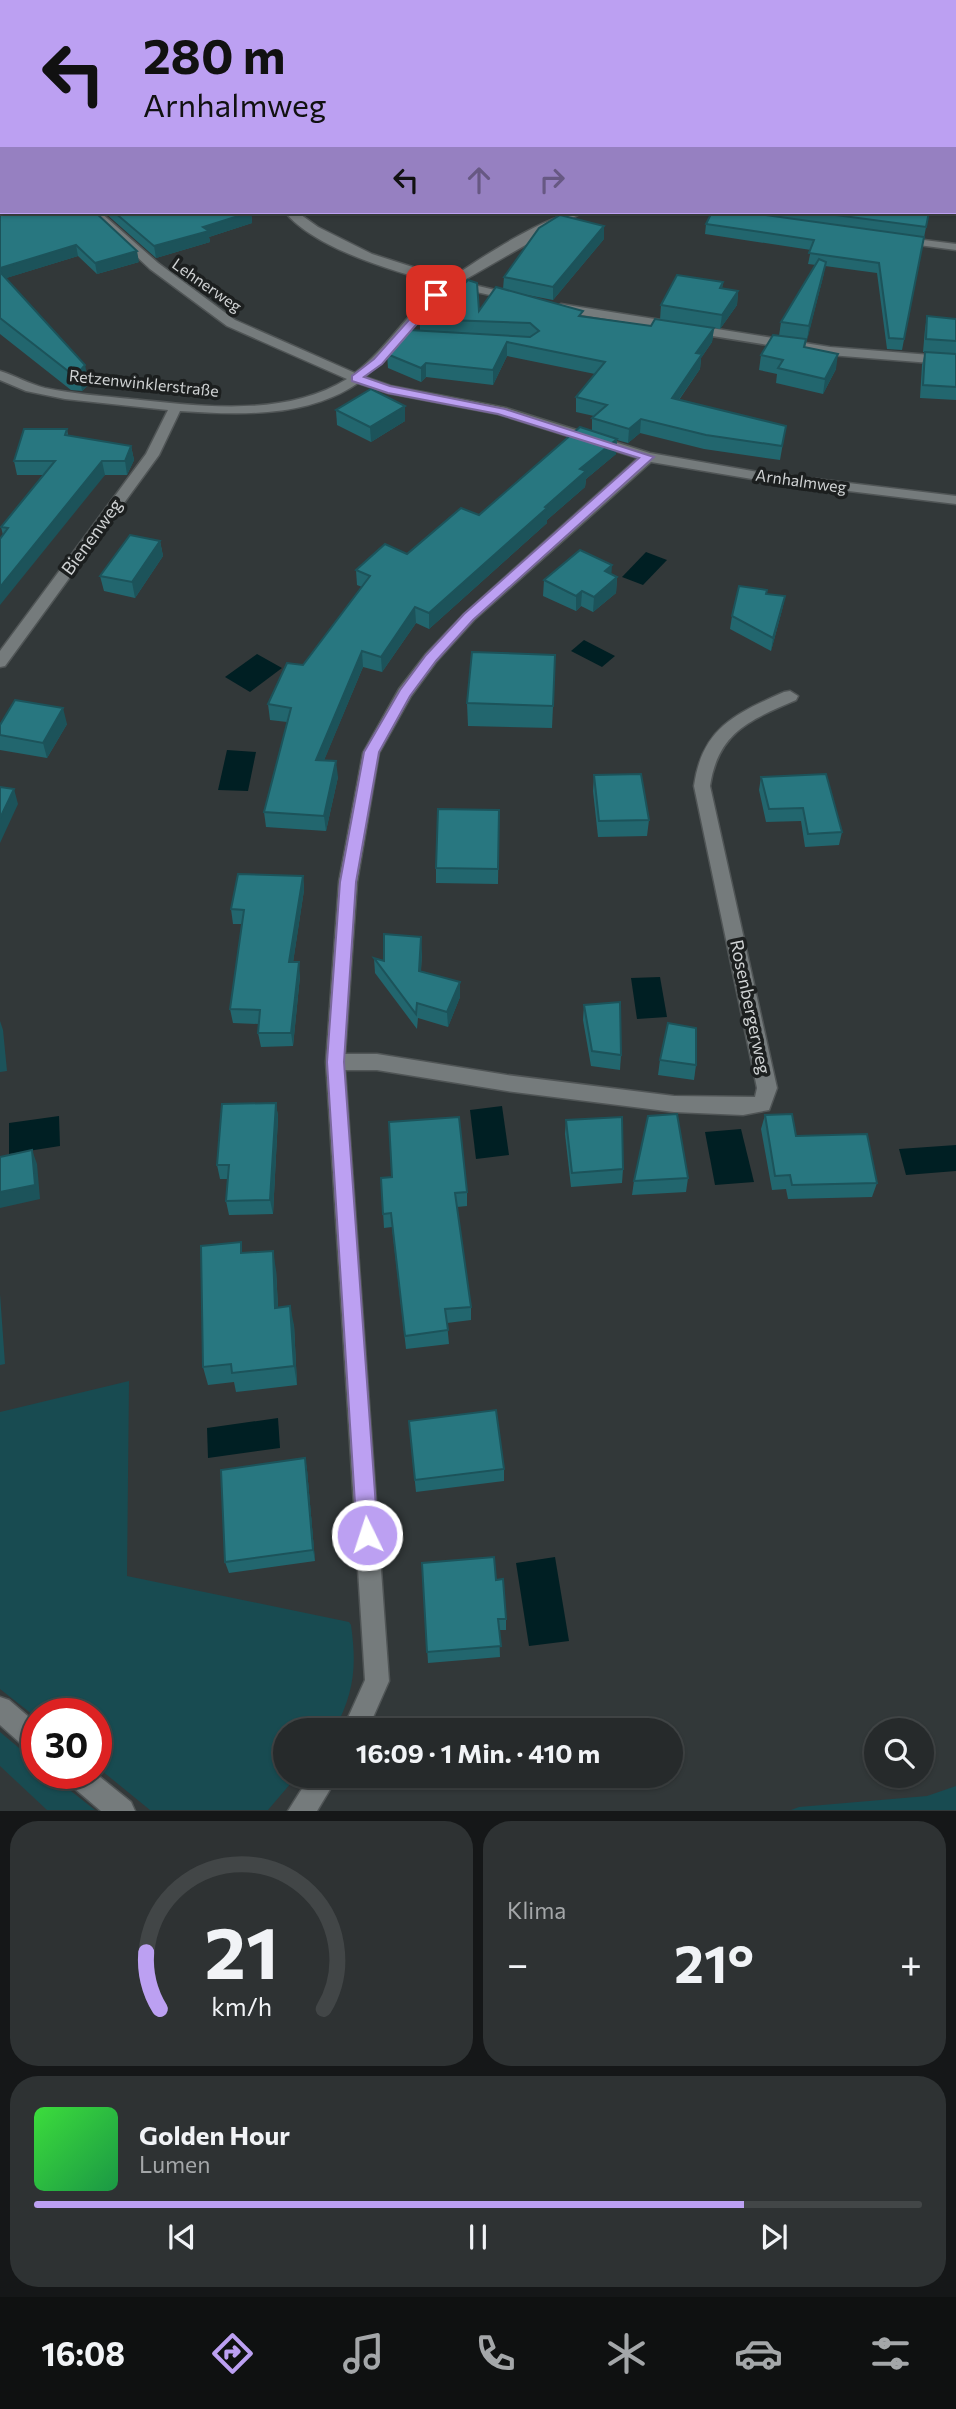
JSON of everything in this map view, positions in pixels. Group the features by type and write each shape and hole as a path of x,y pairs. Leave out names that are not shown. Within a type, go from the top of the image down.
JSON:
{"street":[{"name":"Lehnerweg","path":"96,214 154,266 231,323 356,378"},
{"path":"293,214 324,237 384,262 453,283 535,303 742,339 830,351 956,361"},
{"name":"Retzenwinklerstraße","path":"0,375 28,386 57,392 208,409 273,406 332,392 378,362 425,306 453,283 574,214"},
{"path":"890,239 956,247"},
{"name":"Arnhalmweg","path":"356,378 388,389 500,411 648,457 772,477 956,500"},
{"name":"Bienenweg","path":"0,662 152,454 176,407"},
{"path":"360,1718 377,1681 335,1062 348,882 371,752 405,693 431,658 469,617 648,457"},
{"name":"Rosenbergerweg","path":"335,1062 377,1062 507,1083 674,1104 743,1107 762,1104 768,1087 702,786 703,766 719,739 741,718 790,696"},
{"path":"0,1709 21,1727"},
{"path":"301,1811 317,1788"},
{"path":"95,1789 122,1811"}],"shaded area":[{"path":"646,552 667,560 643,585 622,577"},
{"path":"584,640 615,656 602,667 571,651"},
{"path":"257,654 282,668 250,692 225,677"},
{"path":"227,750 256,752 248,791 218,790"},
{"path":"660,977 667,1017 637,1019 631,978"},
{"path":"502,1106 509,1155 476,1159 470,1110"},
{"path":"59,1116 60,1146 9,1154 9,1123"},
{"path":"741,1129 754,1182 715,1185 705,1132"},
{"path":"956,1145 956,1171 906,1175 899,1149"},
{"path":"129,1381 127,1576 349,1622 354,1667 350,1692 340,1718 273,1718 273,1788 287,1788 268,1810 150,1810 112,1779 112,1698 21,1698 21,1705 0,1689 0,1412"},
{"path":"278,1418 280,1448 208,1458 207,1428"},
{"path":"555,1557 569,1641 529,1646 516,1563"},
{"path":"0,1732 21,1750 21,1786 0,1766"},
{"path":"956,1786 956,1810 791,1810 799,1807 927,1796"},
{"path":"25,1789 68,1789 95,1810 47,1810"}],"building":[{"path":"0,214 97,214 137,251 95,263 76,245 0,268"},
{"path":"116,214 245,214 203,227 209,231 154,246"},
{"path":"711,214 758,214 924,237 904,339 889,338 879,263 809,253 814,240 706,224"},
{"path":"828,214 929,214 926,227"},
{"path":"560,215 604,226 553,287 504,277 539,228"},
{"path":"819,259 826,262 809,326 781,322"},
{"path":"0,272 85,365 79,372 68,371 0,318"},
{"path":"677,275 723,282 720,288 738,291 722,315 661,305"},
{"path":"468,280 477,283 479,311 496,287 583,311 579,316 651,326 655,319 714,328 696,353 702,354 672,398 786,426 782,446 706,435 641,419 629,429 592,418 607,405 576,397 605,362 507,342 493,370 426,363 421,368 387,354 409,330 530,337 539,331 530,323 420,319 442,294 453,296"},
{"path":"927,316 956,319 956,341 926,339"},
{"path":"773,335 806,339 804,347 838,354 825,379 778,368 783,360 761,355"},
{"path":"925,352 956,354 956,387 923,385"},
{"path":"371,389 405,406 370,427 336,410"},
{"path":"580,427 617,439 580,469 586,471 429,613 415,607 381,657 362,651 316,760 336,761 324,816 264,812 291,708 268,704 287,663 303,665 370,576 356,570 385,544 407,554 461,508 479,515"},
{"path":"24,429 67,429 65,435 131,446 125,461 102,461 0,587 0,539 8,528 1,527 55,461 14,461"},
{"path":"130,535 160,541 132,582 100,576"},
{"path":"580,550 612,565 605,571 617,577 594,597 582,591 576,596 544,580"},
{"path":"739,586 785,596 773,638 732,616"},
{"path":"472,652 555,655 553,706 467,703"},
{"path":"15,700 63,708 43,743 0,735 0,725"},
{"path":"641,774 649,820 599,821 594,775"},
{"path":"826,774 842,832 808,834 803,808 769,809 761,777"},
{"path":"0,787 14,789 0,818"},
{"path":"438,809 499,810 498,869 436,868"},
{"path":"238,874 303,876 289,962 299,962 291,1033 258,1033 260,1010 230,1009 244,910 231,909"},
{"path":"384,934 421,937 419,971 460,982 447,1012 417,1003 416,1014 374,958 384,961"},
{"path":"620,1002 621,1055 592,1051 584,1005"},
{"path":"668,1023 696,1028 696,1065 660,1060"},
{"path":"276,1103 270,1200 226,1201 229,1165 217,1165 222,1104"},
{"path":"677,1114 688,1178 634,1181 648,1116"},
{"path":"792,1114 796,1136 867,1134 877,1183 792,1185 790,1175 775,1176 765,1115"},
{"path":"459,1117 467,1192 455,1193 471,1307 445,1309 448,1330 405,1336 391,1213 383,1214 381,1178 392,1177 389,1122"},
{"path":"622,1117 623,1169 572,1173 566,1120"},
{"path":"32,1150 35,1185 0,1192 0,1157"},
{"path":"241,1242 241,1253 273,1251 275,1308 290,1306 294,1366 232,1373 231,1364 203,1367 201,1246"},
{"path":"496,1410 504,1469 415,1480 409,1421"},
{"path":"305,1458 313,1550 225,1562 221,1470"},
{"path":"494,1557 496,1580 503,1579 506,1619 498,1619 501,1646 427,1652 422,1563"}],"route":[{"path":"367,1535 335,1062 348,882 371,752 405,693 431,658 469,617 648,457 500,411 388,389 356,378 378,362 436,295"}]}
